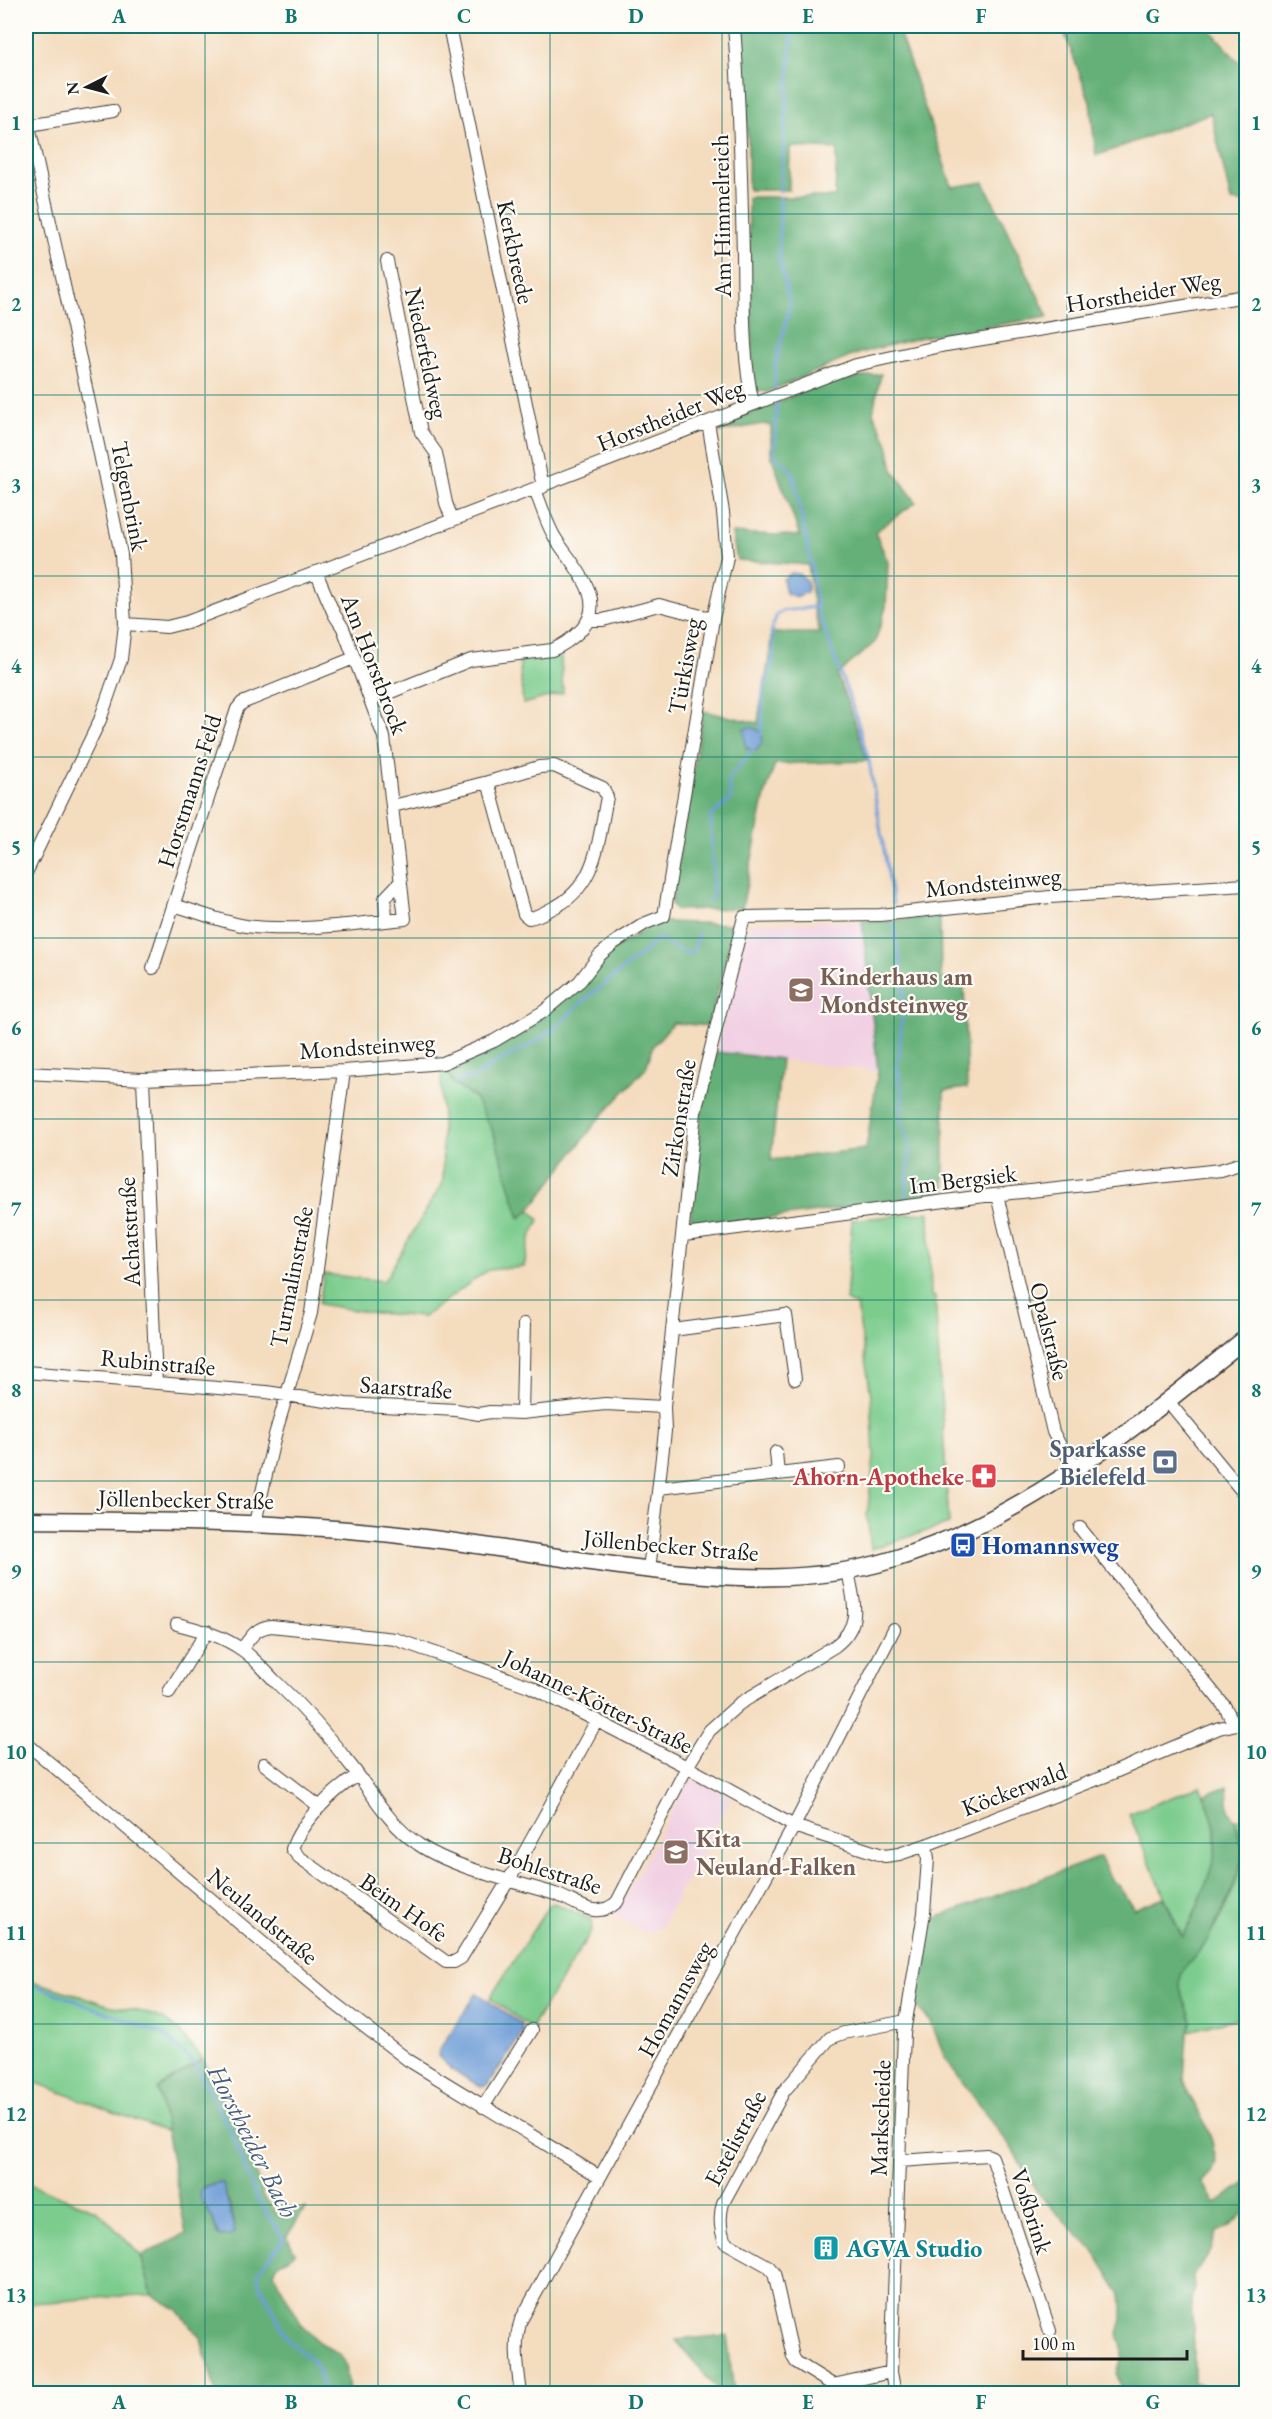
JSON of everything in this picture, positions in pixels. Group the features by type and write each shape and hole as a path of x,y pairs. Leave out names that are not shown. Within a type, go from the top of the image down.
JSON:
{"main road":[{"name":"Jöllenbecker Straße","path":"26,1521 255,1523 410,1536 649,1570 783,1578 848,1570 891,1560 960,1533 1028,1500 1079,1468 1246,1338"}],"street":[{"name":"Kerkbreede","path":"449,26 539,488 552,532 586,583 591,603 590,620"},
{"name":"Am Himmelreich","path":"734,26 741,144 744,315 749,387 753,404"},
{"path":"27,119 113,111"},
{"name":"Telgenbrink","path":"26,873 100,720 121,659 125,624 121,554 27,119"},
{"name":"Niederfeldweg","path":"387,261 421,432 436,453 446,503 452,519"},
{"name":"Horstheider Weg","path":"125,624 175,626 856,365 946,345 1246,296"},
{"name":"Türkisweg","path":"664,916 713,619 725,569 726,538 708,422"},
{"name":"Am Horstbrock","path":"316,572 354,658 384,738 405,919 386,921"},
{"path":"371,700 471,660 552,650 562,646 576,635 590,620 603,620 659,605 713,619"},
{"name":"Horstmanns Feld","path":"153,968 237,709 242,703 354,658"},
{"path":"393,806 539,767 554,766 603,788 606,791 597,847 589,875 576,892 556,907 532,918 524,914 488,782"},
{"path":"386,921 385,898 400,881"},
{"name":"Mondsteinweg","path":"744,916 880,915 1050,897 1246,885"},
{"name":"Horstmanns Feld","path":"174,905 236,924 263,927 322,927 386,921"},
{"name":"Mondsteinweg","path":"26,1073 143,1079 344,1071 443,1063 494,1041 549,1007 580,981 599,956 614,943 646,923 664,916"},
{"name":"Zirkonstraße","path":"649,1570 665,1431 664,1407 684,1235 695,1112 744,916"},
{"name":"Turmalinstraße","path":"255,1523 286,1396 304,1341 316,1284 344,1071"},
{"name":"Achatstraße","path":"143,1079 156,1383"},
{"name":"Im Bergsiek","path":"684,1235 997,1195 1220,1170 1246,1162"},
{"name":"Opalstraße","path":"997,1195 1053,1432 1062,1449 1079,1468"},
{"path":"673,1330 786,1315 795,1379"},
{"path":"522,1413 524,1323"},
{"name":"Rubinstraße","path":"26,1372 286,1396"},
{"name":"Saarstraße","path":"286,1396 345,1404 479,1414 522,1413 604,1404 664,1407"},
{"path":"1167,1400 1246,1496"},
{"path":"776,1452 778,1474"},
{"path":"659,1488 839,1467"},
{"path":"1080,1528 1240,1723"},
{"name":"Bohlestraße","path":"177,1624 207,1631 242,1649 320,1727 358,1775 374,1800 418,1845 458,1863 566,1898 591,1910 601,1911 608,1909 616,1902 687,1767 709,1731 725,1714 739,1704 835,1646 848,1634 854,1625 855,1613 848,1570"},
{"name":"Johanne-Kötter-Straße","path":"242,1649 255,1631 262,1627 272,1626 395,1639 529,1686 687,1767 794,1826"},
{"name":"Homannsweg","path":"521,2394 516,2346 521,2320 794,1826 894,1629"},
{"path":"169,1692 207,1631"},
{"name":"Beim Hofe","path":"358,1775 343,1784 320,1807 296,1837 292,1849 299,1857 446,1962 454,1962 461,1958 516,1868 597,1720"},
{"name":"Köckerwald","path":"794,1826 885,1856 899,1854 1240,1723"},
{"name":"Neulandstraße","path":"26,1743 334,2003 408,2060 600,2177"},
{"path":"264,1764 320,1807"},
{"name":"Markscheide","path":"895,2394 891,2372 906,2021 924,1913 928,1859 926,1845"},
{"name":"Estelistraße","path":"891,2372 833,2385 794,2360 774,2273 768,2266 725,2242 721,2229 721,2212 723,2203 784,2091 830,2038 844,2032 906,2021"},
{"path":"483,2107 532,2030"},
{"name":"Voßbrink","path":"900,2161 987,2155 992,2157 1050,2331"}],"shaded area":[{"name":"Kinderhaus am Mondsteinweg","path":"862,921 878,1071 716,1052 749,928 754,923"},
{"name":"Kita Neuland-Falken","path":"697,1780 731,1797 662,1925 649,1934 611,1914 620,1906 688,1782"}],"green space":[{"path":"740,26 897,26 952,187 984,182 1048,317 923,337 854,355 767,392 755,390 753,385 748,197 835,197 837,149 790,147 789,190 748,190 748,144"},
{"path":"1062,26 1207,26 1246,71 1246,203 1231,201 1211,113 1096,156 1090,102"},
{"path":"881,374 873,412 888,444 893,470 916,502 875,532 888,562 886,607 875,642 837,675 867,761 775,764 764,799 742,908 676,910 671,904 703,711 758,723 771,633 820,633 814,610 808,565 737,560 732,533 800,536 771,455 771,426 763,424 719,432 719,424 777,403 821,383"},
{"path":"556,654 561,658 563,693 523,704 519,659"},
{"path":"940,914 941,979 964,980 967,1088 944,1091 944,1195 697,1228 690,1223 702,1104 716,1052 781,1059 771,1160 866,1149 878,1071 862,921 890,921"},
{"path":"665,922 731,924 733,927 710,1026 673,1023 653,1046 646,1068 598,1120 530,1210 520,1218 494,1134 475,1098 455,1085 445,1069 508,1040 603,957 649,926"},
{"path":"441,1069 445,1069 455,1085 475,1098 494,1134 520,1217 530,1210 539,1220 530,1239 524,1267 488,1270 423,1317 366,1312 319,1304 324,1274 384,1281 443,1182"},
{"path":"929,1212 931,1296 935,1297 949,1524 871,1549 867,1516 874,1457 871,1396 857,1306 846,1301 852,1220"},
{"path":"1200,1786 1213,1819 1216,1849 1204,1890 1182,1937 1129,1814"},
{"path":"1227,1786 1229,1810 1236,1822 1242,1846 1242,1860 1230,1896 1205,1944 1181,1973 1180,1988 1192,2021 1187,2035 1184,2079 1189,2095 1203,2118 1212,2141 1216,2162 1213,2171 1203,2182 1215,2204 1246,2183 1246,2211 1229,2227 1216,2232 1211,2250 1194,2275 1195,2289 1191,2299 1194,2382 1208,2387 1210,2393 1122,2393 1117,2374 1122,2356 1118,2334 1122,2319 1119,2292 1096,2254 1037,2192 1011,2147 946,2060 931,2022 916,2006 930,1920 1100,1857 1112,1881 1118,1885 1134,1909 1164,1897 1182,1937 1204,1890 1216,1848 1214,1823 1204,1795"},
{"path":"1235,1819 1246,1819 1246,2016 1189,2031 1189,2016 1180,1988 1181,1973 1216,1926 1240,1870 1241,1839"},
{"path":"554,1903 591,1919 592,1930 531,2028 490,1998 549,1905"},
{"path":"26,1979 108,2005 144,2012 163,2019 177,2029 203,2059 158,2088 167,2132 26,2079"},
{"path":"203,2059 248,2152 264,2197 278,2215 283,2217 305,2208 287,2236 295,2253 277,2265 274,2274 302,2325 317,2341 340,2355 346,2364 349,2393 216,2393 201,2339 178,2310 152,2295 141,2256 186,2234 158,2088","holes":["220,2183 230,2204 235,2232 231,2236 220,2237 217,2234 204,2186"]},
{"path":"26,2183 98,2211 141,2256 152,2295 27,2303"},
{"path":"727,2335 734,2393 720,2393 676,2340"}],"water":[{"path":"792,573 802,576 807,584 807,592 796,597 786,593 783,579"},
{"path":"750,727 758,730 762,736 756,751 746,748 744,729"},
{"path":"477,1993 521,2024 523,2032 487,2086 481,2087 451,2069 438,2056 439,2050"},
{"path":"223,2183 235,2232 231,2236 220,2237 218,2235 213,2219 200,2197 202,2188"}],"waterway":[{"path":"780,191 792,34 790,26"},
{"path":"775,390 775,366 790,305 779,259 780,198"},
{"path":"777,403 774,454 793,473 811,564 817,610 855,713 869,761 893,904"},
{"path":"761,735 763,692 773,660 772,628 777,615 783,611 816,607"},
{"path":"708,901 712,898 713,888 711,816 731,799 728,779 755,748"},
{"path":"893,922 904,983 898,1069 903,1097 900,1118 910,1146 906,1197"},
{"path":"456,1083 466,1078 475,1078 493,1064 529,1046 554,1029 582,1002 647,950 657,938 686,953 693,952 698,933"},
{"name":"Horstheider Bach","path":"26,1982 163,2034 195,2065 230,2129 256,2197 284,2239 258,2272 259,2282 288,2340 312,2360 320,2376 324,2394"}],"place":[{"name":"Kinderhaus am Mondsteinweg","path":"801,990"},
{"name":"Sparkasse Bielefeld","path":"1165,1462"},
{"name":"Ahorn-Apotheke","path":"984,1476"},
{"name":"Homannsweg","path":"963,1545"},
{"name":"Kita Neuland-Falken","path":"676,1852"},
{"name":"AGVA Studio","path":"826,2248"}]}
